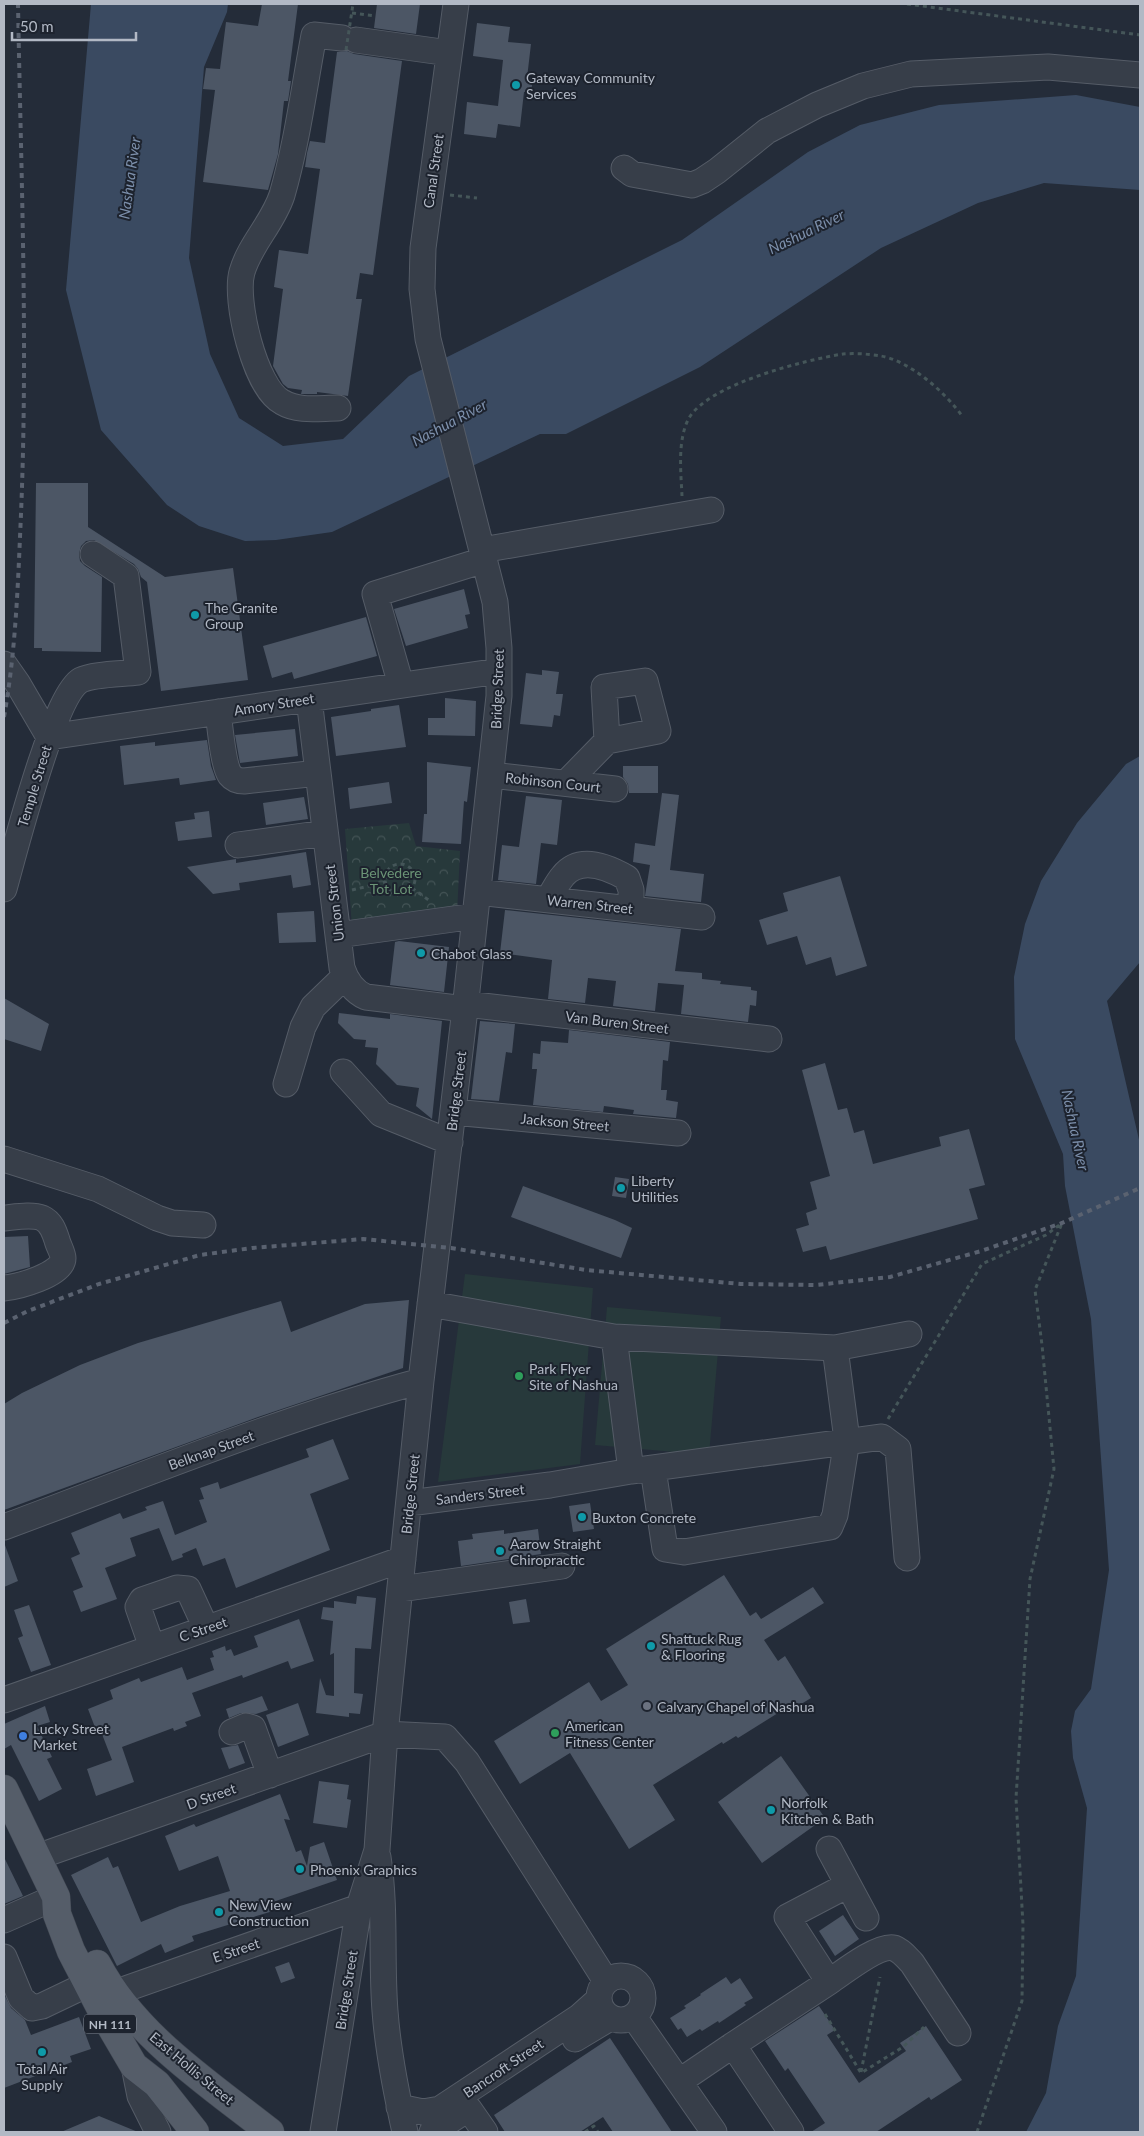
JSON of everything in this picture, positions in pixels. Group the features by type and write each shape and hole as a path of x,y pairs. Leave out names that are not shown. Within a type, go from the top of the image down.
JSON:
{"main road":[{"name":"East Hollis Street","path":"4,1789 56,1897 57,1914 67,1942 88,1984 134,2066 157,2084 195,2132"},
{"name":"East Hollis Street","path":"56,1897 67,1907 114,1993 133,2017 166,2048 270,2132"}],"street":[{"name":"Canal Street","path":"428,339 422,289 424,248 456,4"},
{"path":"338,408 293,407 273,396 255,361 241,301 241,274 250,253 275,213 281,195 292,152 314,34 348,42 449,53"},
{"path":"624,168 632,174 692,185 718,171 767,131 817,105 863,86 911,74 1048,67 1140,75"},
{"name":"Bridge Street","path":"405,2132 399,2107 385,2011 382,1884 377,1850 385,1734 421,1381 492,775 499,671 497,620 473,512 428,339"},
{"path":"402,685 375,594 483,555 711,510"},
{"path":"49,738 72,690 79,682 88,678 138,672 126,576 93,554"},
{"name":"Temple Street","path":"4,664 18,684 49,738 4,889"},
{"name":"Amory Street","path":"49,738 499,671"},
{"name":"Union Street","path":"309,698 344,977"},
{"path":"218,712 228,770 234,779 244,781 318,773"},
{"path":"566,783 606,741"},
{"name":"Robinson Court","path":"492,775 615,788"},
{"path":"238,845 326,834"},
{"path":"548,899 564,875 577,866 594,865 612,870 627,878 631,890 631,908"},
{"name":"Warren Street","path":"478,892 702,917"},
{"path":"338,935 475,916"},
{"path":"286,1084 303,1027 313,1007 344,977 359,994 366,997 466,1007"},
{"name":"Van Buren Street","path":"466,1007 769,1039"},
{"path":"343,1072 381,1114 450,1142"},
{"name":"Jackson Street","path":"453,1112 678,1133"},
{"path":"4,1159 98,1189 157,1218 172,1223 203,1225"},
{"path":"4,1218 40,1217 48,1222 54,1230 63,1259 60,1267 54,1272 17,1287 4,1288"},
{"path":"430,1304 614,1337 835,1348 910,1334"},
{"path":"614,1337 642,1470 665,1549 684,1552 830,1527 835,1515 847,1440 835,1348"},
{"name":"Belknap Street","path":"4,1527 271,1428 365,1396 421,1381"},
{"path":"882,1437 898,1449 907,1558"},
{"name":"Sanders Street","path":"409,1503 550,1485 847,1440 882,1437"},
{"name":"C Street","path":"4,1700 403,1559"},
{"path":"400,1588 562,1566"},
{"path":"152,1647 138,1607 142,1600 177,1588 188,1589 206,1628"},
{"path":"232,1732 246,1726 254,1728 270,1775"},
{"path":"385,1734 444,1736 467,1762 612,2004 680,2081 714,2132"},
{"name":"D Street","path":"37,1857 385,1734"},
{"name":"Bridge Street","path":"323,2132 359,1907 377,1850"},
{"path":"830,1850 866,1918"},
{"path":"829,1982 787,1917 848,1885"},
{"path":"4,1920 56,1897"},
{"name":"E Street","path":"114,1993 359,1907"},
{"path":"680,2081 880,1950 895,1948 904,1954 912,1963 958,2033"},
{"path":"4,1957 21,1998 32,2008 42,2006 88,1984"},
{"name":"Bancroft Street","path":"399,2107 423,2112 440,2109 579,2017 612,2004"},
{"name":"Bancroft Street","path":"443,2129 612,2004"},
{"path":"733,2045 790,2132"},
{"name":"East Hollis Street","path":"134,2066 140,2096 158,2132"},
{"path":"469,2109 485,2132"}],"path":[{"path":"348,42 353,4"},
{"path":"907,4 1140,35"},
{"path":"352,13 376,16"},
{"path":"446,195 477,198"},
{"path":"684,514 681,469 683,436 689,418 702,402 729,386 778,370 845,354 882,356 908,367 952,402 962,416"},
{"path":"403,865 408,867 414,874 415,879 412,888 404,894 394,893 385,882 387,872 394,866 403,865"},
{"path":"348,890 385,882"},
{"path":"882,1437 890,1415 982,1264 1046,1235 1062,1223 1034,1290 1042,1345 1054,1469 1030,1579 1016,1798 1023,1925 1022,2001 977,2132"},
{"path":"861,2073 880,1977"},
{"path":"825,2014 861,2073"},
{"path":"861,2073 903,2046 924,2027"},
{"path":"585,2132 594,2126"},
{"path":"593,2132 594,2126"},
{"path":"594,2126 598,2132"}],"green space":[{"name":"Belvedere Tot Lot","path":"409,823 416,846 460,851 457,914 352,927 345,829"},
{"name":"Park Flyer Site of Nashua","path":"465,1274 593,1288 580,1464 438,1482"},
{"path":"607,1307 721,1317 709,1455 595,1445"}],"water":[{"name":"Nashua River","path":"91,4 228,4 227,12 204,67 189,258 210,354 239,418 283,446 343,439 409,376 682,240 808,152 860,125 939,105 1076,95 1140,107 1140,190 1044,183 978,203 881,248 700,367 566,434 540,434 332,532 276,540 245,541 199,526 167,505 101,430 66,290"},
{"name":"Nashua River","path":"1140,756 1140,962 1107,1001 1140,1144 1140,2132 1026,2132 1046,2093 1058,2026 1076,1976 1087,1808 1073,1758 1071,1731 1075,1711 1091,1689 1109,1570 1091,1319 1065,1186 1063,1154 1015,1039 1014,977 1025,924 1041,881 1077,823 1126,764"}],"building":[{"path":"262,4 298,4 288,81 291,81 288,101 284,101 278,154 268,190 203,182 215,90 203,89 206,68 220,69 226,22 258,26"},
{"path":"377,4 420,4 416,34 374,28"},
{"name":"Gateway Community Services","path":"477,23 510,27 508,42 531,44 527,78 533,79 531,92 524,92 520,127 498,124 496,138 464,134 467,102 498,106 503,60 473,56"},
{"path":"347,51 354,54 402,61 373,275 360,273 356,299 362,299 348,396 317,392 317,394 301,394 302,390 288,388 283,384 273,366 283,289 274,287 279,250 308,254 320,169 305,167 307,153 310,141 325,143 337,52"},
{"name":"The Granite Group","path":"36,483 88,483 88,527 165,577 233,568 248,680 161,691 147,582 141,577 134,564 94,540 86,541 81,546 79,554 80,561 85,566 102,577 101,652 42,651 42,648 34,648"},
{"path":"464,589 470,614 465,615 468,628 406,646 394,609"},
{"path":"366,617 377,656 294,679 292,672 272,678 263,646"},
{"path":"542,670 559,672 556,694 563,694 560,716 554,715 552,727 520,724 526,673 542,675"},
{"path":"445,698 476,701 475,736 428,735 428,718 445,718"},
{"path":"399,705 406,747 336,756 331,717"},
{"path":"295,729 298,756 240,763 235,735"},
{"path":"207,740 211,766 216,780 180,785 179,778 124,785 120,746 155,742 155,746"},
{"path":"427,762 471,767 467,802 464,801 461,844 422,842 424,814 427,814"},
{"path":"623,766 658,766 658,793 629,793 628,784 623,777"},
{"path":"389,782 392,803 350,809 348,788"},
{"path":"662,793 679,795 670,870 704,874 701,902 645,896 650,865 633,862 635,843 655,846"},
{"path":"526,796 562,800 557,845 541,843 536,884 498,880 502,845 519,847"},
{"path":"304,797 308,819 266,825 263,803"},
{"path":"209,811 212,837 178,841 175,822 195,819 194,813"},
{"path":"306,852 311,885 293,888 291,875 239,883 240,890 213,894 187,867 236,859 236,863"},
{"path":"840,876 867,966 836,976 831,957 806,965 797,936 767,945 759,920 788,911 783,893"},
{"path":"505,910 681,929 675,971 702,973 702,979 721,981 720,984 751,987 751,990 757,991 756,1006 750,1005 748,1022 681,1014 684,985 658,983 655,1011 613,1006 616,981 588,978 585,1003 548,999 552,960 500,953"},
{"path":"314,911 316,942 279,943 277,913"},
{"path":"395,942 449,947 444,992 390,985"},
{"path":"4,998 49,1024 41,1051 4,1039"},
{"path":"339,1013 390,1019 390,1014 442,1021 432,1119 416,1106 419,1088 397,1085 376,1064 378,1048 365,1047 366,1040 354,1039 338,1023"},
{"path":"480,1021 515,1024 512,1053 506,1052 499,1101 471,1099"},
{"path":"569,1030 670,1042 668,1061 663,1060 661,1090 667,1090 666,1100 678,1102 676,1118 633,1114 634,1110 604,1106 603,1112 533,1105 537,1069 532,1069 533,1053 540,1054 541,1041 568,1043"},
{"path":"825,1063 838,1110 847,1108 854,1133 864,1130 873,1164 941,1146 939,1137 969,1129 985,1185 969,1189 978,1219 830,1260 826,1246 803,1252 796,1229 809,1225 806,1213 817,1209 810,1182 830,1176 802,1070"},
{"name":"Liberty Utilities","path":"615,1177 629,1179 626,1198 612,1196"},
{"path":"523,1186 632,1228 621,1258 511,1217"},
{"path":"28,1236 30,1267 4,1274 4,1237"},
{"path":"409,1300 403,1368 258,1417 4,1510 4,1404 22,1393 80,1365 138,1343 281,1301 291,1332 365,1304"},
{"path":"333,1439 349,1479 310,1494 330,1550 236,1588 225,1558 203,1566 196,1548 182,1554 183,1557 172,1561 159,1528 130,1538 136,1556 105,1568 117,1599 81,1612 73,1591 83,1587 71,1558 80,1554 71,1533 120,1513 123,1519 147,1510 145,1507 163,1501 175,1535 207,1522 199,1500 204,1499 200,1488 218,1482 220,1489 309,1457 306,1449"},
{"name":"Buxton Concrete","path":"590,1503 594,1529 573,1532 569,1506"},
{"name":"Aarow Straight Chiropractic","path":"538,1529 541,1554 461,1566 458,1541 473,1539 472,1534 504,1530 504,1534"},
{"path":"4,1546 18,1581 4,1587"},
{"path":"724,1575 750,1616 756,1612 761,1619 813,1587 824,1603 764,1640 778,1661 785,1656 811,1698 788,1712 786,1708 738,1738 736,1736 723,1744 722,1742 653,1785 675,1820 629,1849 570,1753 520,1784 494,1741 589,1682 601,1701 628,1685 606,1649"},
{"path":"357,1596 376,1598 371,1649 355,1648 354,1693 363,1694 360,1714 349,1713 349,1717 316,1713 320,1678 326,1695 334,1696 334,1653 330,1655 333,1621 321,1619 323,1607 334,1608 334,1601 356,1604"},
{"path":"526,1599 530,1622 513,1624 509,1602"},
{"path":"29,1605 51,1665 31,1672 18,1638 23,1636 14,1610"},
{"path":"299,1619 314,1661 291,1669 288,1661 243,1678 242,1675 192,1693 201,1716 185,1722 187,1726 174,1731 173,1728 122,1747 134,1782 96,1796 87,1769 112,1760 100,1729 96,1730 88,1709 113,1699 110,1690 139,1678 141,1682 182,1667 187,1680 214,1670 210,1658 214,1657 212,1651 225,1646 226,1651 231,1649 234,1656 258,1647 254,1636"},
{"path":"262,1696 268,1710 256,1714 241,1713 229,1718 226,1709"},
{"path":"298,1703 309,1735 278,1747 266,1715"},
{"name":"Lucky Street Market","path":"45,1706 50,1722 37,1726 52,1757 47,1759 62,1789 39,1801 11,1745 4,1749 4,1724"},
{"path":"238,1745 245,1763 229,1769 221,1748"},
{"name":"Norfolk Kitchen & Bath","path":"781,1756 825,1818 762,1863 718,1802"},
{"path":"319,1781 349,1785 347,1799 351,1800 347,1828 313,1823"},
{"path":"280,1794 290,1820 284,1819 296,1852 301,1850 307,1866 310,1847 324,1842 337,1880 270,1903 273,1911 192,1936 194,1941 165,1953 161,1944 117,1966 71,1875 108,1857 113,1868 118,1866 141,1922 180,1906 230,1891 218,1856 179,1871 165,1836 194,1824 196,1827"},
{"path":"4,1857 23,1896 4,1904"},
{"path":"843,1915 859,1939 835,1956 819,1931"},
{"path":"289,1962 295,1978 281,1983 275,1967"},
{"path":"726,1977 731,1984 740,1978 753,1998 719,2023 718,2021 702,2031 700,2029 687,2037 681,2028 678,2030 670,2018 686,2008 684,2006 700,1994"},
{"name":"Total Air Supply","path":"4,1994 11,2008 25,2020 31,2035 79,2017 91,2049 70,2056 72,2062 4,2088"},
{"path":"819,2006 835,2030 827,2035 859,2083 906,2051 900,2043 926,2026 962,2080 931,2100 929,2097 876,2132 811,2132 825,2123 788,2068 785,2071 765,2041"},
{"path":"610,2038 672,2132 613,2132 603,2117 580,2132 505,2132 494,2115"},
{"path":"99,2116 138,2132 61,2132"}],"railway":[{"path":"4,717 16,616 23,450 23,259 18,4"},
{"path":"4,1323 28,1311 99,1284 200,1255 252,1248 363,1239 451,1248 586,1270 741,1284 816,1285 890,1277 981,1251 1062,1223 1140,1188"}],"place":[{"name":"Gateway Community Services","path":"516,85"},
{"name":"The Granite Group","path":"195,615"},
{"name":"Chabot Glass","path":"421,953"},
{"name":"Liberty Utilities","path":"621,1188"},
{"name":"Park Flyer Site of Nashua","path":"519,1376"},
{"name":"Buxton Concrete","path":"582,1517"},
{"name":"Aarow Straight Chiropractic","path":"500,1551"},
{"name":"Shattuck Rug & Flooring","path":"651,1646"},
{"name":"Calvary Chapel of Nashua","path":"647,1706"},
{"name":"American Fitness Center","path":"555,1733"},
{"name":"Lucky Street Market","path":"23,1736"},
{"name":"Norfolk Kitchen & Bath","path":"771,1810"},
{"name":"Phoenix Graphics","path":"300,1869"},
{"name":"New View Construction","path":"219,1912"},
{"name":"Total Air Supply","path":"42,2052"}]}
